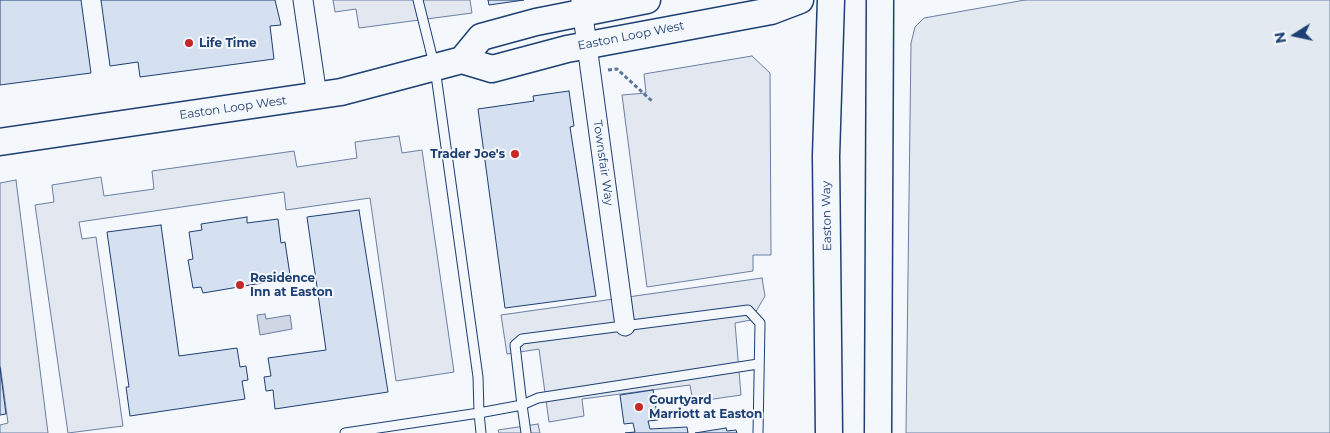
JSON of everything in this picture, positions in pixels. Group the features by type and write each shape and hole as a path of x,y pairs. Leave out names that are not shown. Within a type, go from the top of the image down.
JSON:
{"street":[{"path":"303,0 317,96"},
{"path":"462,60 481,36 536,22 581,7 647,0"},
{"name":"Easton Loop West","path":"0,142 317,96 384,82 462,60 492,68 587,45 771,11 800,0"},
{"name":"Easton Way","path":"829,433 826,156 831,0"},
{"path":"878,433 880,0"},
{"name":"Townsfair Way","path":"581,7 625,326"}],"lane":[{"path":"418,0 435,68 478,377 481,433"},
{"path":"526,433 514,345 522,339 748,310 760,324 758,433"},
{"path":"345,433 479,413 522,405 538,398 566,392 758,364"}],"path":[{"path":"590,72 617,70 653,102"}],"shaded area":[{"path":"333,0 470,0 472,13 359,28 356,9 335,12"},
{"path":"1025,0 1330,0 1330,433 906,433 911,43 915,27 924,18"},
{"path":"752,56 770,73 771,255 753,255 753,271 647,287 622,95 646,93 644,74"},
{"path":"399,136 402,153 422,150 454,372 396,381 370,198 286,210 284,192 79,222 82,239 96,237 123,426 68,433 35,205 54,202 52,185 101,177 104,196 154,189 152,171 294,151 297,167 357,158 355,142"},
{"path":"16,180 48,433 0,433 0,425 8,423 0,364 0,183"},
{"path":"762,278 765,296 751,320 735,323 741,395 693,402 690,385 582,399 584,416 549,422 539,349 507,354 501,315"},
{"path":"265,314 266,319 290,315 292,329 260,335 257,315"},
{"path":"538,424 540,433 499,433 498,430"}],"building":[{"path":"0,0 81,0 91,73 0,85"},
{"name":"Life Time","path":"101,0 275,0 281,25 270,26 274,59 140,77 138,62 110,66"},
{"path":"488,0 524,0 489,5"},
{"path":"569,91 574,126 570,127 596,296 505,308 478,109 534,101 533,96"},
{"path":"359,210 388,392 275,409 273,390 266,391 264,377 271,376 268,358 326,350 307,217"},
{"path":"247,217 247,223 278,219 281,243 285,242 290,275 273,277 274,281 203,293 201,287 193,288 188,260 193,259 189,232 202,230 201,224"},
{"path":"161,225 179,356 237,348 240,367 246,366 248,380 242,381 245,399 130,416 126,387 129,387 107,232"},
{"path":"0,368 6,414 0,415"},
{"name":"Courtyard Marriott at Easton","path":"653,390 658,420 648,421 650,429 687,427 688,433 625,433 635,432 633,423 624,424 620,395"},
{"name":"Courtyard Marriott at Easton","path":"726,428 727,431 736,430 737,433 695,433"}],"place":[{"name":"Life Time","path":"189,43"},
{"name":"Trader Joe's","path":"515,154"},
{"name":"Residence Inn at Easton","path":"240,285"},
{"name":"Courtyard Marriott at Easton","path":"639,407"}]}
